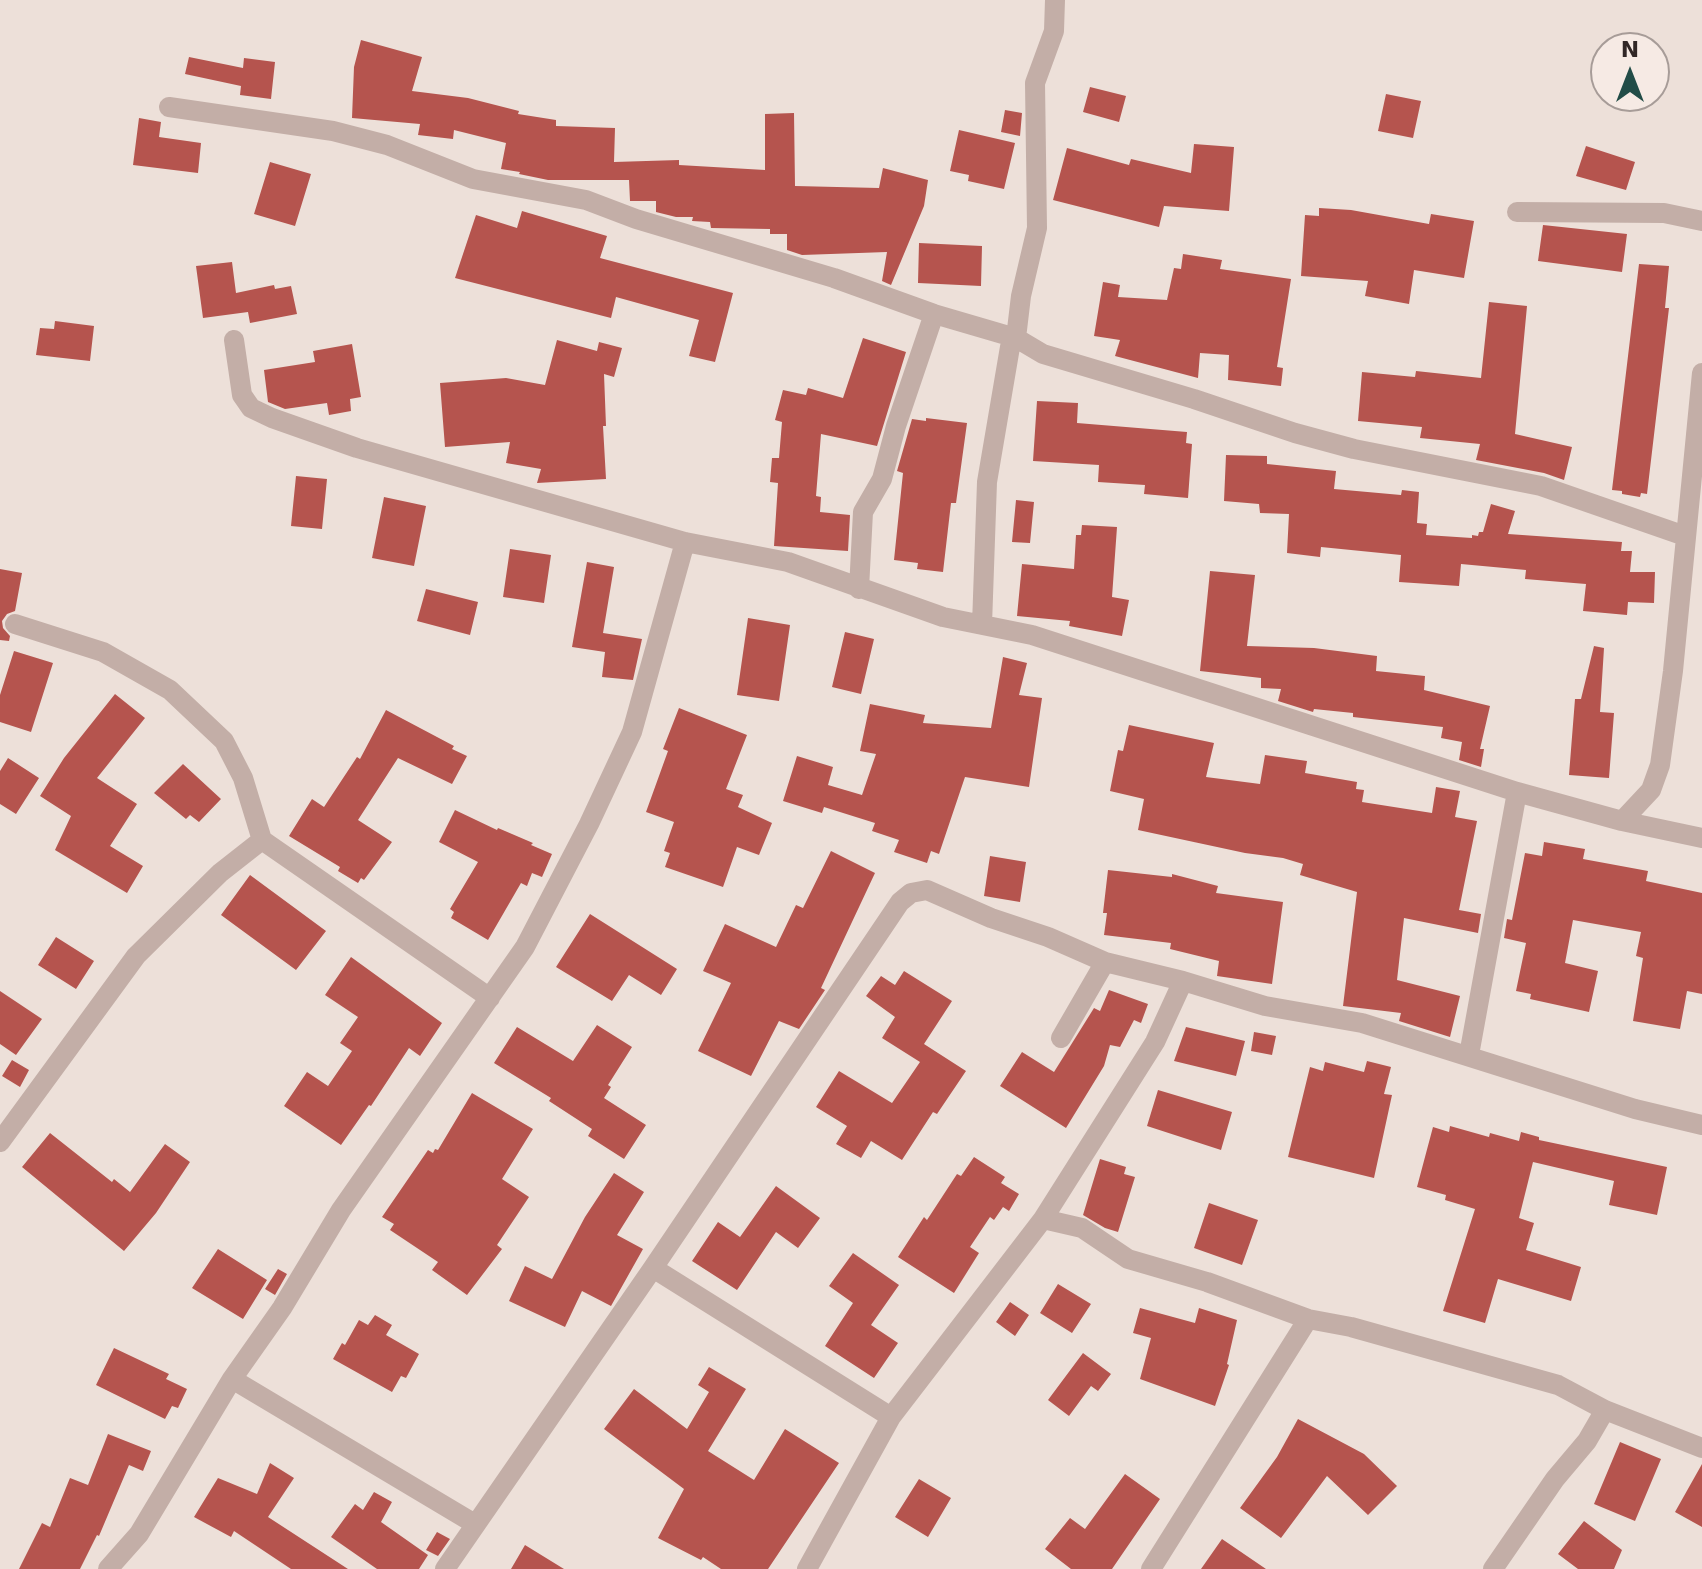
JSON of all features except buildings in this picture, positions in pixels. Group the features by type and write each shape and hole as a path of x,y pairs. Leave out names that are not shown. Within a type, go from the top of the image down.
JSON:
{"street":[{"path":"982,625 987,482 1010,347 1016,338 1021,296 1037,228 1035,83 1054,31 1055,0"},
{"path":"169,107 333,131 387,145 473,179 586,200 636,219 834,278 934,314 1016,338 1043,354 1295,433 1354,449 1541,486 1685,536"},
{"path":"1517,212 1664,213 1702,221"},
{"path":"859,589 863,512 882,479 896,426 934,314"},
{"path":"234,340 242,395 251,408 357,448 685,542 788,562 943,617 1032,635 1517,792 1622,821 1702,838"},
{"path":"1622,821 1651,790 1660,765 1673,671 1702,373"},
{"path":"108,1569 139,1534 232,1379 282,1308 341,1210 525,947 589,824 632,732 685,542"},
{"path":"15,624 103,652 170,690 229,750 243,778 262,840 490,998"},
{"path":"1469,1055 1517,792"},
{"path":"0,1142 136,956 220,873 262,840"},
{"path":"445,1569 900,902 911,893 927,890 1105,962 1265,1006 1362,1023 1635,1109 1702,1125"},
{"path":"1061,1038 1105,962"},
{"path":"807,1569 891,1417 1043,1219 1155,1042 1183,981"},
{"path":"1043,1219 1082,1228 1128,1259 1207,1282 1308,1319 1351,1327 1558,1385 1605,1410 1702,1448"},
{"path":"653,1268 891,1417"},
{"path":"1151,1569 1308,1319"},
{"path":"232,1379 475,1524"},
{"path":"1493,1569 1555,1479 1587,1441 1605,1410"}]}
